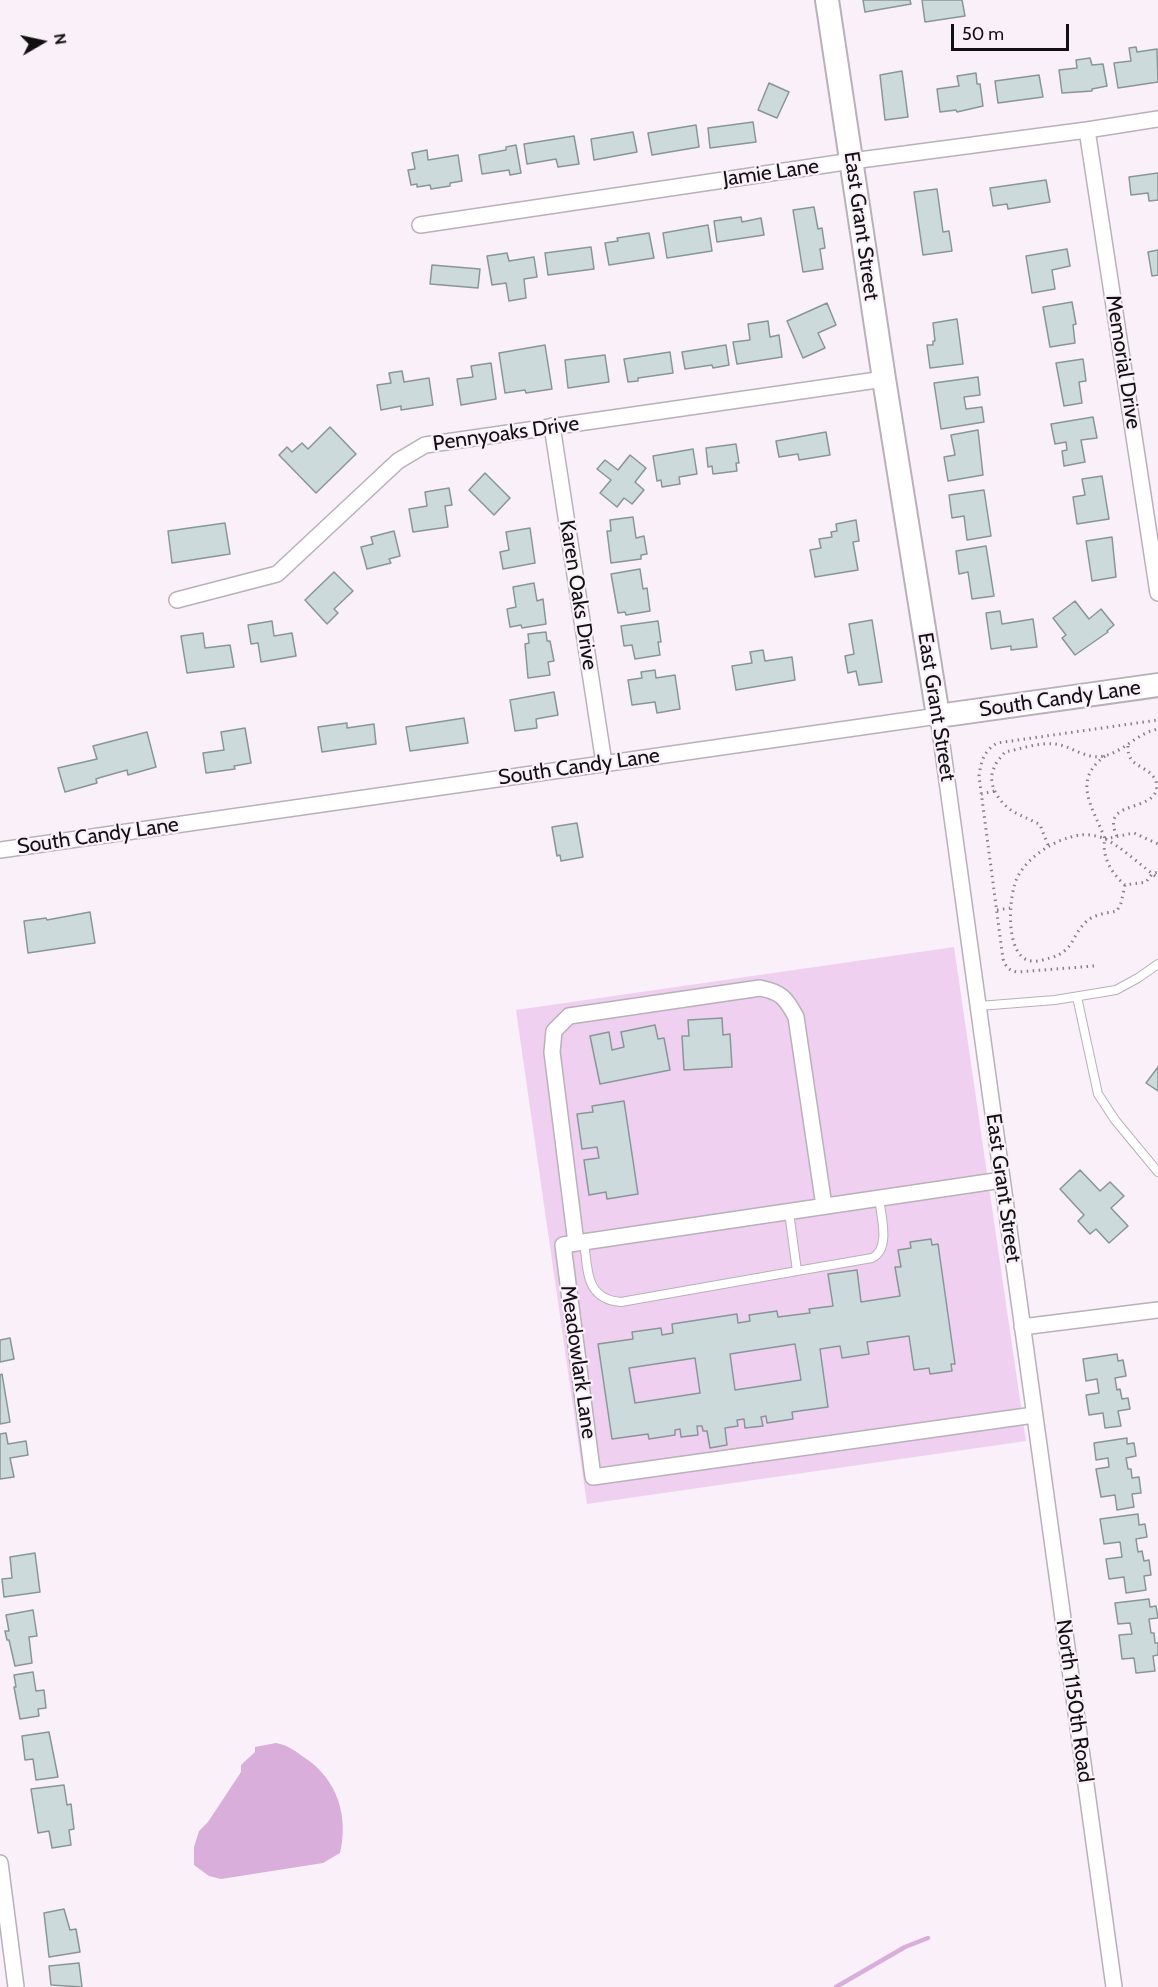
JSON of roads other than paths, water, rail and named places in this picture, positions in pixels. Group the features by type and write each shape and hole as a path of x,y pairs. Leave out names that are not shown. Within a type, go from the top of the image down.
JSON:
{"main road":[{"name":"East Grant Street","path":"827,0 938,716"},
{"name":"South Candy Lane","path":"938,716 1158,685"}],"street":[{"name":"Jamie Lane","path":"420,225 852,161 1158,119"},
{"name":"Memorial Drive","path":"1087,130 1158,593"},
{"name":"Pennyoaks Drive","path":"177,600 277,574 398,461 425,445 884,379"},
{"name":"Karen Oaks Drive","path":"552,426 604,763"},
{"name":"South Candy Lane","path":"0,850 938,716"},
{"name":"East Grant Street","path":"938,716 1034,1415"},
{"path":"824,1206 796,1017 777,992 760,988 569,1016 554,1031 552,1052 580,1243 1002,1180"},
{"name":"Meadowlark Lane","path":"580,1243 562,1245 593,1477 1034,1415"},
{"path":"1022,1327 1158,1310"},
{"name":"North 1150th Road","path":"1034,1415 1114,1987"},
{"path":"0,1863 16,1987"}],"lane":[{"path":"979,1006 1077,997 1116,990 1158,964"},
{"path":"1077,997 1098,1094 1114,1120 1158,1172"},
{"path":"580,1243 590,1283 595,1292 603,1299 621,1302 872,1258 879,1255 882,1249 879,1198"},
{"path":"789,1212 798,1271"}],"waterway":[{"path":"836,1987 905,1947 928,1938"}]}
